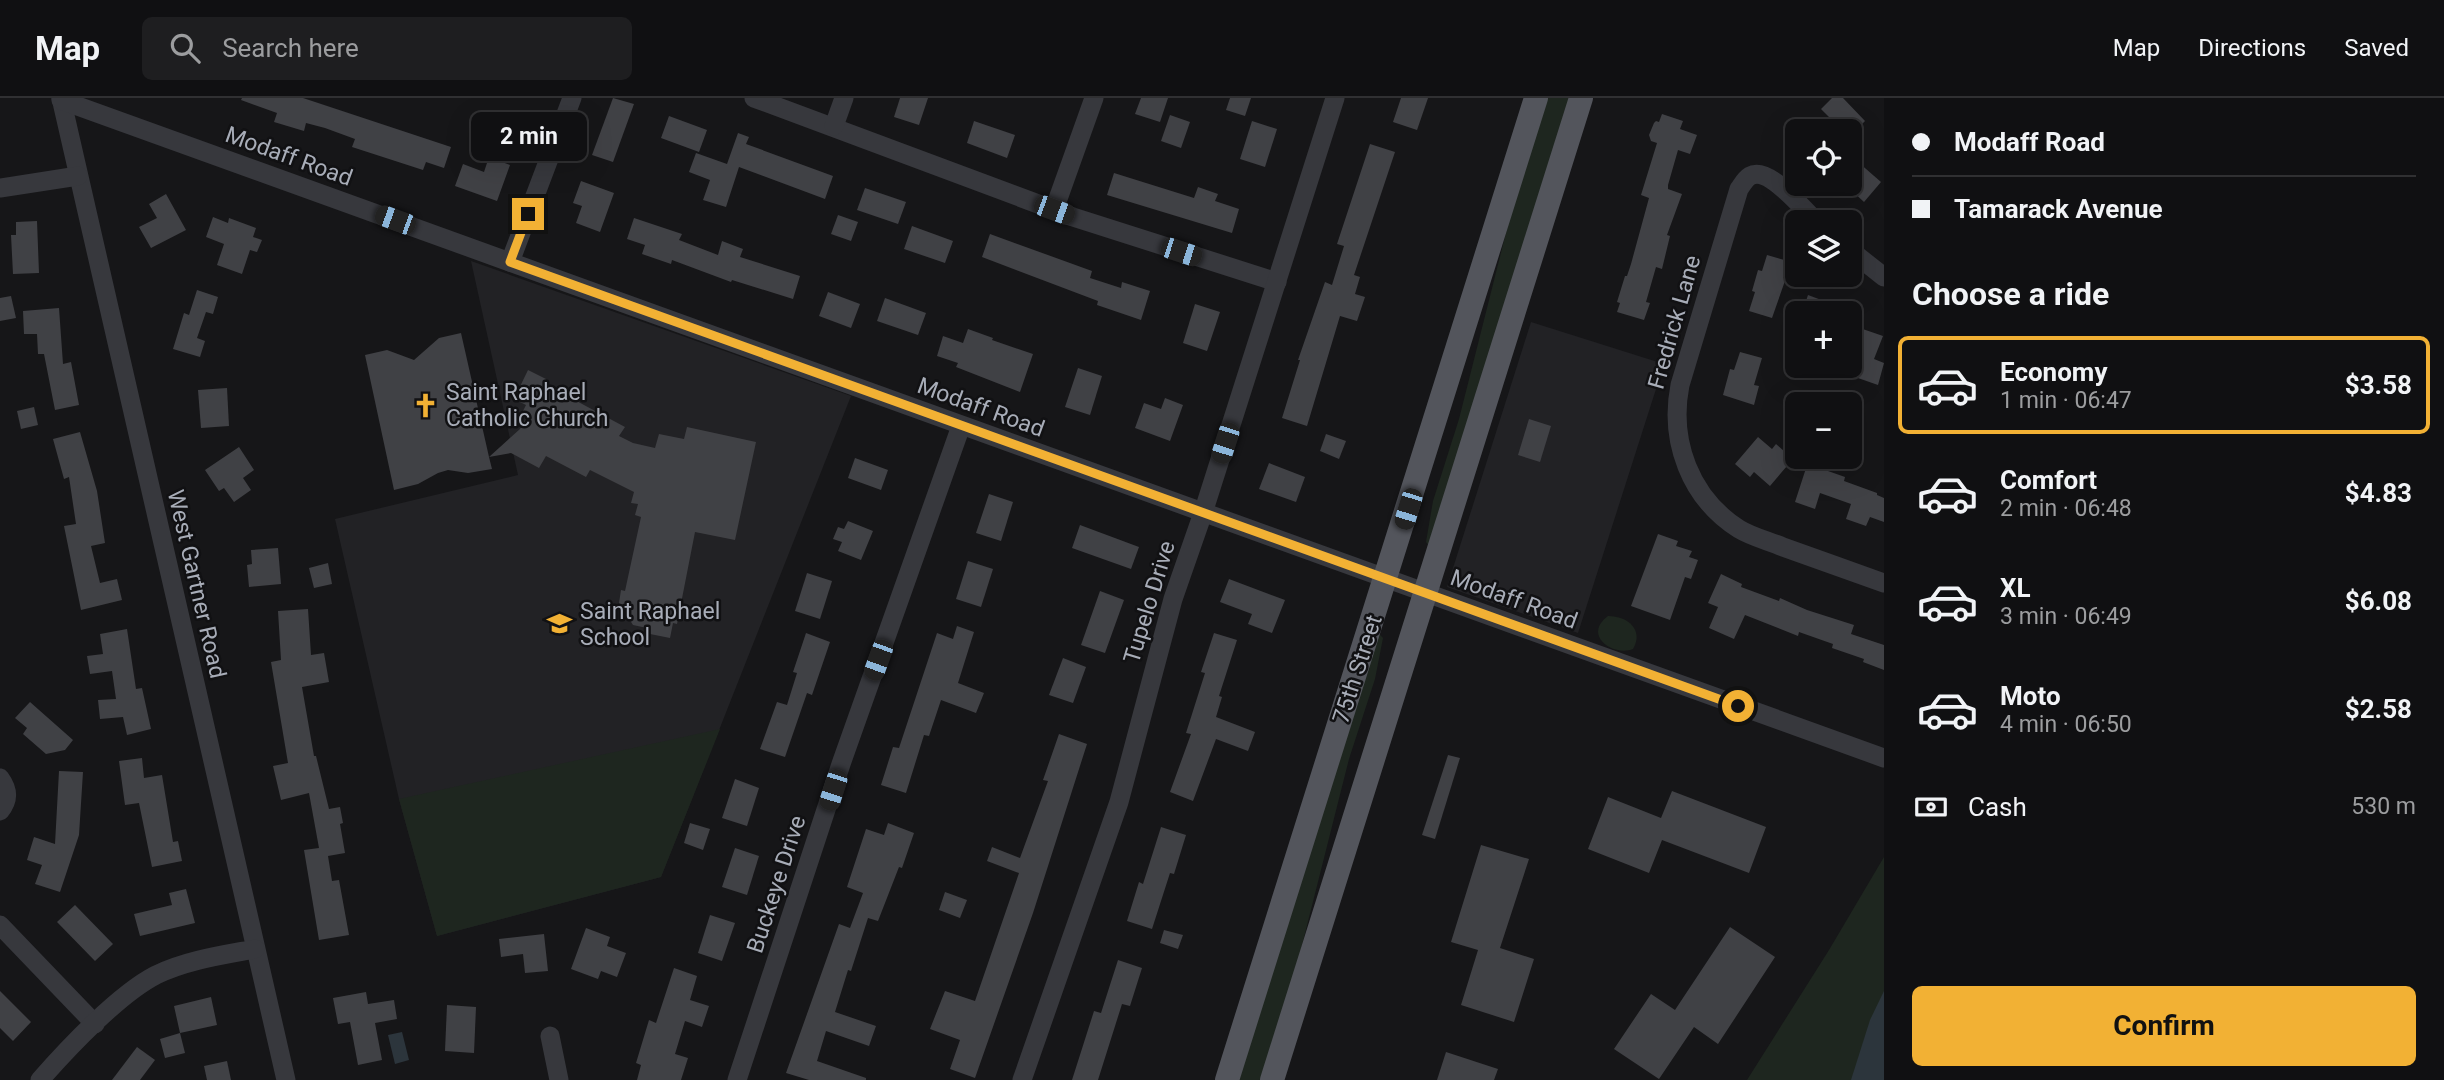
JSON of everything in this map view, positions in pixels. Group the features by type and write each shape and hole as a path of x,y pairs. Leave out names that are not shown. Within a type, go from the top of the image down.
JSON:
{"main road":[{"name":"75th Street","path":"1227,1080 1536,98"},
{"name":"75th Street","path":"1272,1080 1581,98"}],"street":[{"path":"510,262 572,98"},
{"path":"754,98 1054,210 1277,282"},
{"path":"834,126 844,98"},
{"path":"1054,210 1094,98"},
{"name":"Tupelo Drive","path":"1022,1080 1107,840 1133,754 1173,599 1335,98"},
{"name":"Modaff Road","path":"61,99 1884,758"},
{"name":"West Gartner Road","path":"61,99 286,1080"},
{"name":"Fredrick Lane","path":"1806,210 1776,181 1758,174 1751,175 1745,181 1735,198 1680,385 1676,412 1679,446 1697,488 1712,507 1740,529 1884,583"},
{"path":"0,188 78,176"},
{"path":"1862,260 1884,277"},
{"name":"Buckeye Drive","path":"737,1080 841,764 961,426"},
{"path":"0,778 7,793 6,802 0,811"},
{"path":"0,925 95,1024"},
{"path":"40,1080 132,990 156,975 178,967 256,949"},
{"path":"550,1036 559,1080"}],"shaded area":[{"path":"1546,98 1570,98 1429,546 1426,542 1433,501 1459,419 1510,217"},
{"name":"Saint Raphael School","path":"471,261 851,396 661,877 437,936 399,799 335,519 518,475"},
{"path":"1531,322 1664,364 1578,633 1447,587"},
{"path":"1608,616 1622,618 1632,625 1637,636 1633,649 1617,650 1603,643 1598,630"},
{"path":"1379,634 1383,638 1375,679 1349,759 1297,965 1260,1080 1237,1080"},
{"path":"720,729 661,877 437,936 399,799"},
{"path":"1884,857 1884,1080 1747,1080 1829,950"},
{"path":"1884,991 1884,1080 1851,1080 1870,1020"},
{"path":"402,1032 409,1060 395,1064 388,1035"}],"building":[{"path":"303,98 451,147 444,168 426,162 423,170 352,147 355,139 325,128 306,123 304,131 274,122 277,113 241,100"},
{"path":"613,98 634,104 613,162 592,155"},
{"path":"900,98 928,98 919,125 894,117"},
{"path":"1141,98 1168,98 1160,122 1135,114"},
{"path":"1230,98 1251,98 1245,116 1226,110"},
{"path":"1401,98 1428,98 1417,130 1393,122"},
{"path":"1832,98 1843,98 1865,121 1862,124 1862,119 1831,119 1821,109"},
{"path":"1662,114 1683,121 1680,129 1697,135 1690,154 1678,150 1668,189 1682,194 1667,235 1670,236 1662,269 1656,267 1644,320 1617,312 1620,303 1617,302 1631,264 1649,198 1641,195 1657,143 1651,141 1649,135"},
{"path":"1170,115 1190,122 1181,148 1161,141"},
{"path":"669,116 707,130 699,152 661,138"},
{"path":"974,121 1015,135 1007,158 967,143"},
{"path":"1252,121 1277,129 1265,167 1240,159"},
{"path":"738,133 749,137 746,144 833,176 825,199 739,167 726,207 703,200 710,180 689,172 696,153 727,164"},
{"path":"1370,144 1395,152 1354,275 1360,277 1355,294 1365,297 1357,321 1340,316 1307,426 1282,418 1298,360 1325,282 1332,285 1344,246 1337,244"},
{"path":"489,157 510,165 497,201 455,186 463,164 484,172"},
{"path":"1862,165 1881,182 1864,202 1858,196 1862,196"},
{"path":"1114,173 1194,198 1198,187 1218,194 1215,201 1239,209 1232,233 1107,195"},
{"path":"581,181 614,193 600,232 576,223 582,206 573,203"},
{"path":"865,188 906,202 898,224 857,210"},
{"path":"166,194 186,230 151,248 139,227 157,218 149,204"},
{"path":"838,215 858,222 851,241 831,234"},
{"path":"213,217 228,223 229,218 256,228 253,237 262,240 257,252 250,250 242,274 217,265 224,244 206,237"},
{"path":"634,218 682,234 679,240 718,255 722,241 743,249 740,257 800,276 793,299 732,280 731,282 672,260 671,264 642,254 645,245 627,239"},
{"path":"37,221 39,273 13,274 11,235 16,235 16,222"},
{"path":"912,226 953,241 945,263 904,249"},
{"path":"990,234 1092,271 1090,278 1121,288 1122,282 1150,291 1141,320 1097,305 1098,301 982,257"},
{"path":"1767,255 1785,260 1785,281 1772,318 1749,311 1758,270 1762,271"},
{"path":"197,290 218,297 213,314 206,312 197,338 205,341 200,357 173,349 184,313 189,315"},
{"path":"828,292 860,304 851,328 819,316"},
{"path":"1808,295 1824,301 1806,301"},
{"path":"11,296 16,318 0,321 0,298"},
{"path":"885,298 926,313 918,335 877,321"},
{"path":"1195,304 1220,312 1207,351 1183,343"},
{"path":"59,308 63,364 71,362 79,405 55,410 44,354 38,354 37,334 24,334 23,311"},
{"path":"968,329 1033,354 1020,392 956,367 958,363 937,356 943,336 963,343"},
{"path":"1862,329 1883,336 1874,359 1884,363 1878,385 1858,378 1862,378"},
{"name":"Saint Raphael Catholic Church","path":"461,333 492,469 468,473 448,470 418,484 394,490 365,355 387,350 414,360 439,338"},
{"path":"1740,352 1762,358 1754,385 1759,386 1754,405 1723,395 1730,369 1734,370"},
{"path":"1078,368 1102,376 1090,415 1065,407"},
{"path":"528,370 546,379 543,383 625,427 619,436 633,443 655,448 659,434 684,439 687,427 756,442 735,540 695,532 677,624 673,623 670,638 645,633 647,628 633,625 619,603 621,590 625,591 641,517 635,515 638,504 631,503 634,492 590,470 586,477 546,456 539,468 511,453 489,457 520,429 528,415 523,411 526,405 514,399"},
{"path":"227,388 229,426 201,428 198,390"},
{"path":"1165,398 1183,405 1170,441 1135,428 1144,403 1161,409"},
{"path":"34,407 38,425 21,429 17,411"},
{"path":"1529,419 1551,426 1540,462 1518,455"},
{"path":"80,432 97,491 105,543 91,546 100,583 117,579 122,600 81,610 64,526 76,524 69,477 64,479 53,439"},
{"path":"1326,434 1346,441 1339,459 1320,451"},
{"path":"1758,437 1772,449 1776,444 1785,452 1785,468 1770,486 1754,472 1750,477 1735,464"},
{"path":"239,447 254,470 243,478 251,490 234,502 224,488 219,491 205,470"},
{"path":"855,458 888,470 881,490 848,478"},
{"path":"1269,463 1305,477 1296,502 1259,489"},
{"path":"1806,469 1829,469 1828,471 1845,477 1844,481 1884,498 1884,522 1870,517 1866,526 1846,519 1851,504 1820,493 1815,509 1795,502"},
{"path":"989,494 1013,502 1001,541 976,533"},
{"path":"848,521 873,531 861,560 838,551 842,542 833,539 838,527 844,529"},
{"path":"1080,525 1139,547 1131,569 1072,548"},
{"path":"1658,534 1678,541 1676,546 1692,551 1689,557 1698,560 1691,579 1685,577 1670,620 1631,606"},
{"path":"278,548 281,584 249,587 247,565 252,564 251,550"},
{"path":"968,561 993,569 981,607 956,599"},
{"path":"328,563 332,584 314,588 309,568"},
{"path":"807,573 832,581 820,619 795,611"},
{"path":"1721,574 1742,584 1741,587 1854,625 1851,634 1884,645 1884,670 1863,662 1864,659 1832,648 1833,644 1799,632 1798,636 1745,615 1734,639 1709,628 1718,607 1708,603"},
{"path":"1229,579 1285,600 1272,633 1248,624 1252,614 1220,602"},
{"path":"1100,591 1124,600 1105,653 1081,645"},
{"path":"308,609 311,655 324,653 329,682 302,687 314,756 329,809 340,807 345,853 328,856 332,881 339,880 349,935 319,940 304,850 319,848 309,793 281,800 273,766 288,763 271,662 281,660 278,611"},
{"path":"957,626 974,632 958,683 984,693 976,713 941,700 929,736 924,735 906,793 881,785 893,747 899,748 937,633 953,639"},
{"path":"127,629 136,689 142,688 151,729 127,735 123,717 100,719 98,700 116,699 112,671 90,674 87,656 103,654 100,634"},
{"path":"806,633 830,642 812,695 807,693 785,757 760,749 777,702 787,705 797,673 793,672"},
{"path":"1214,633 1237,640 1219,696 1222,697 1216,717 1255,732 1248,751 1216,739 1193,801 1170,792 1191,734 1186,733 1205,673 1201,672"},
{"path":"1063,658 1086,667 1073,703 1049,695"},
{"path":"30,702 73,740 65,750 46,754 23,734 27,728 15,718"},
{"path":"1059,734 1087,744 1033,913 975,1078 950,1069 960,1040 930,1029 945,991 975,1001 1019,873 987,861 992,847 1020,858 1048,781 1043,780"},
{"path":"1448,755 1460,758 1435,839 1422,835"},
{"path":"142,758 144,778 162,775 173,842 178,841 182,861 152,867 139,803 125,805 119,761"},
{"path":"59,771 83,772 79,835 60,892 35,884 42,865 27,860 34,837 55,844"},
{"path":"735,779 759,788 747,826 722,818"},
{"path":"1672,791 1766,827 1749,873 1662,840 1649,873 1588,849 1608,797 1661,818"},
{"path":"690,823 710,829 703,850 684,843"},
{"path":"888,823 914,833 902,868 899,867 878,921 868,918 835,1012 876,1026 869,1046 826,1031 817,1061 866,1080 809,1080 786,1073 839,924 850,928 863,893 847,887 866,829 884,835"},
{"path":"1161,827 1186,835 1174,874 1170,873 1152,929 1127,921 1139,882 1143,884"},
{"path":"1481,845 1529,859 1500,948 1534,959 1514,1022 1461,1005 1478,950 1451,942"},
{"path":"735,848 759,856 747,895 722,887"},
{"path":"186,889 195,923 140,936 134,914 172,905 169,893"},
{"path":"945,892 967,900 960,918 939,910"},
{"path":"75,905 113,944 95,961 57,922"},
{"path":"710,915 735,923 722,961 698,953"},
{"path":"1730,927 1775,957 1718,1044 1694,1027 1659,1079 1614,1049 1651,994 1675,1010"},
{"path":"586,928 610,937 607,946 626,953 617,977 601,971 598,979 571,969"},
{"path":"1164,930 1183,935 1178,949 1160,943"},
{"path":"544,934 548,971 525,973 523,954 501,957 499,939"},
{"path":"1118,960 1142,968 1130,1006 1122,1004 1098,1080 1072,1080 1094,1011 1101,1013"},
{"path":"674,968 697,976 690,1000 709,1006 702,1027 685,1021 675,1054 688,1058 681,1080 637,1080 641,1065 636,1063 649,1020 656,1023"},
{"path":"0,991 31,1022 13,1041 0,1028"},
{"path":"366,992 368,1004 394,1000 397,1019 375,1023 382,1060 358,1065 350,1022 338,1024 333,998"},
{"path":"211,997 217,1025 180,1033 174,1006"},
{"path":"447,1005 476,1007 474,1053 445,1051"},
{"path":"180,1033 185,1053 165,1058 160,1039"},
{"path":"137,1047 155,1060 140,1080 112,1080"},
{"path":"1446,1052 1498,1069 1494,1080 1437,1080"},
{"path":"227,1061 231,1080 207,1080 204,1066"}],"place":[{"name":"Saint Raphael Catholic Church","path":"426,405"},
{"name":"Saint Raphael School","path":"560,624"}],"route":[{"path":"528,214 510,262 1738,706"}]}
